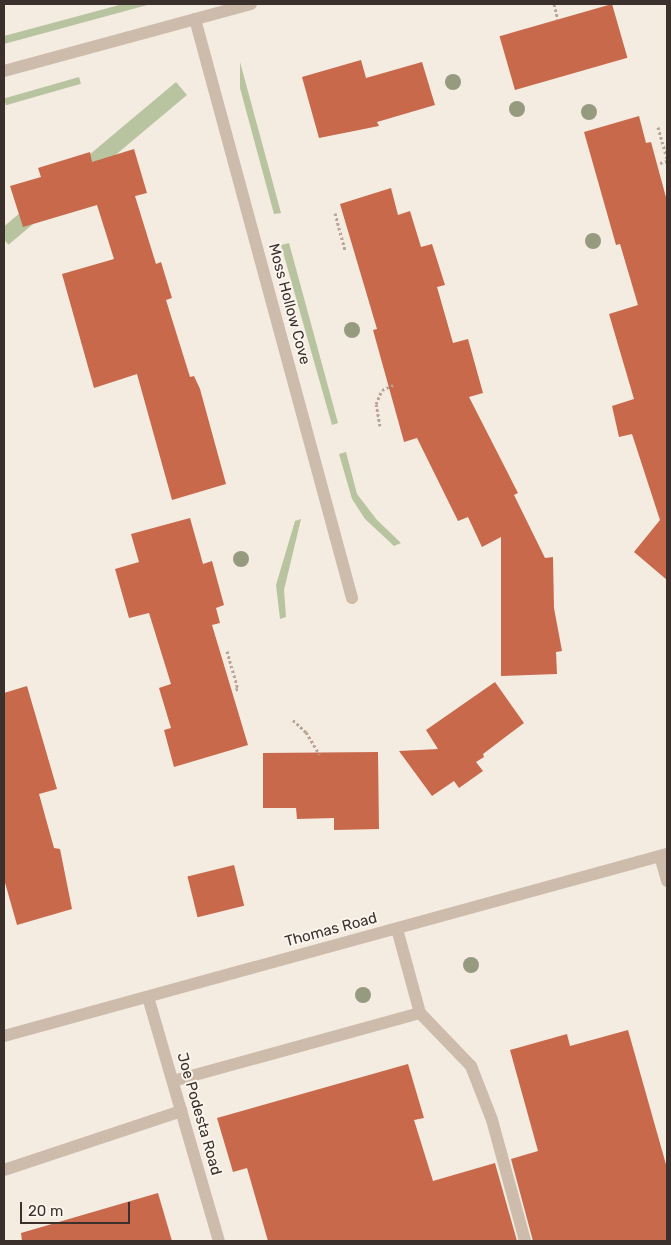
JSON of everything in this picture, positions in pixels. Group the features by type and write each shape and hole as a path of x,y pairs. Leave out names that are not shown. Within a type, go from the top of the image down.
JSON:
{"street":[{"path":"4,71 251,4"},
{"name":"Moss Hollow Cove","path":"195,19 352,598"},
{"path":"664,855 667,881"},
{"name":"Thomas Road","path":"4,1036 664,855"},
{"path":"397,929 420,1013 471,1066 492,1120 525,1241"},
{"name":"Joe Podesta Road","path":"148,997 219,1241"},
{"path":"173,1081 420,1013"},
{"path":"4,1170 181,1111"}],"path":[{"path":"554,4 558,20"},
{"path":"658,127 667,160 660,163"},
{"path":"335,213 345,250"},
{"path":"380,426 376,404 382,390 393,385"},
{"path":"227,651 238,689 234,690"},
{"path":"293,720 306,732 319,754"}],"green space":[{"path":"123,4 151,4 4,44 4,36"},
{"path":"240,62 281,213 274,214 240,88"},
{"path":"79,77 81,84 6,105 4,98"},
{"path":"176,82 187,95 8,245 4,240 4,226"},
{"path":"289,243 338,423 332,425 281,245"},
{"path":"346,452 357,494 377,520 401,543 394,546 365,519 352,499 339,454"},
{"path":"301,519 284,590 286,617 280,619 276,585 295,521"}],"building":[{"path":"612,4 627,58 515,90 500,36"},
{"path":"361,60 366,78 422,62 435,105 377,122 379,126 319,138 302,77"},
{"path":"639,116 646,143 651,142 667,201 667,580 634,552 660,520 632,434 619,437 612,406 634,399 609,314 638,305 620,244 616,245 584,132"},
{"path":"134,149 147,193 135,196 156,264 161,262 172,298 166,300 190,377 194,376 200,389 226,484 172,500 137,374 94,388 62,274 114,259 97,205 23,227 10,186 41,177 38,168 90,152 92,162"},
{"path":"391,188 398,215 410,211 421,247 432,244 445,285 437,287 453,343 468,339 483,393 469,397 518,493 514,495 545,558 553,557 554,608 562,651 556,652 557,674 501,676 501,537 482,547 468,517 458,521 417,438 404,442 373,330 377,329 340,204"},
{"path":"190,518 203,564 212,561 224,605 216,608 220,623 212,625 248,745 174,767 164,730 171,728 159,688 171,684 149,613 129,618 115,569 139,562 131,534"},
{"path":"495,682 524,723 483,754 484,757 476,762 483,771 459,788 454,781 432,796 399,751 438,749 426,730"},
{"path":"27,686 57,789 39,794 54,848 60,849 72,909 17,925 4,879 4,693"},
{"path":"378,752 379,829 334,830 334,818 297,819 296,808 263,808 263,753"},
{"path":"234,865 244,906 198,917 187,877"},
{"path":"628,1030 667,1168 667,1241 533,1241 511,1159 538,1151 510,1050 567,1034 570,1046"},
{"path":"408,1064 424,1118 414,1120 433,1181 495,1163 517,1241 268,1241 247,1168 233,1172 217,1118"},
{"path":"158,1193 172,1241 22,1241 21,1233"}]}
